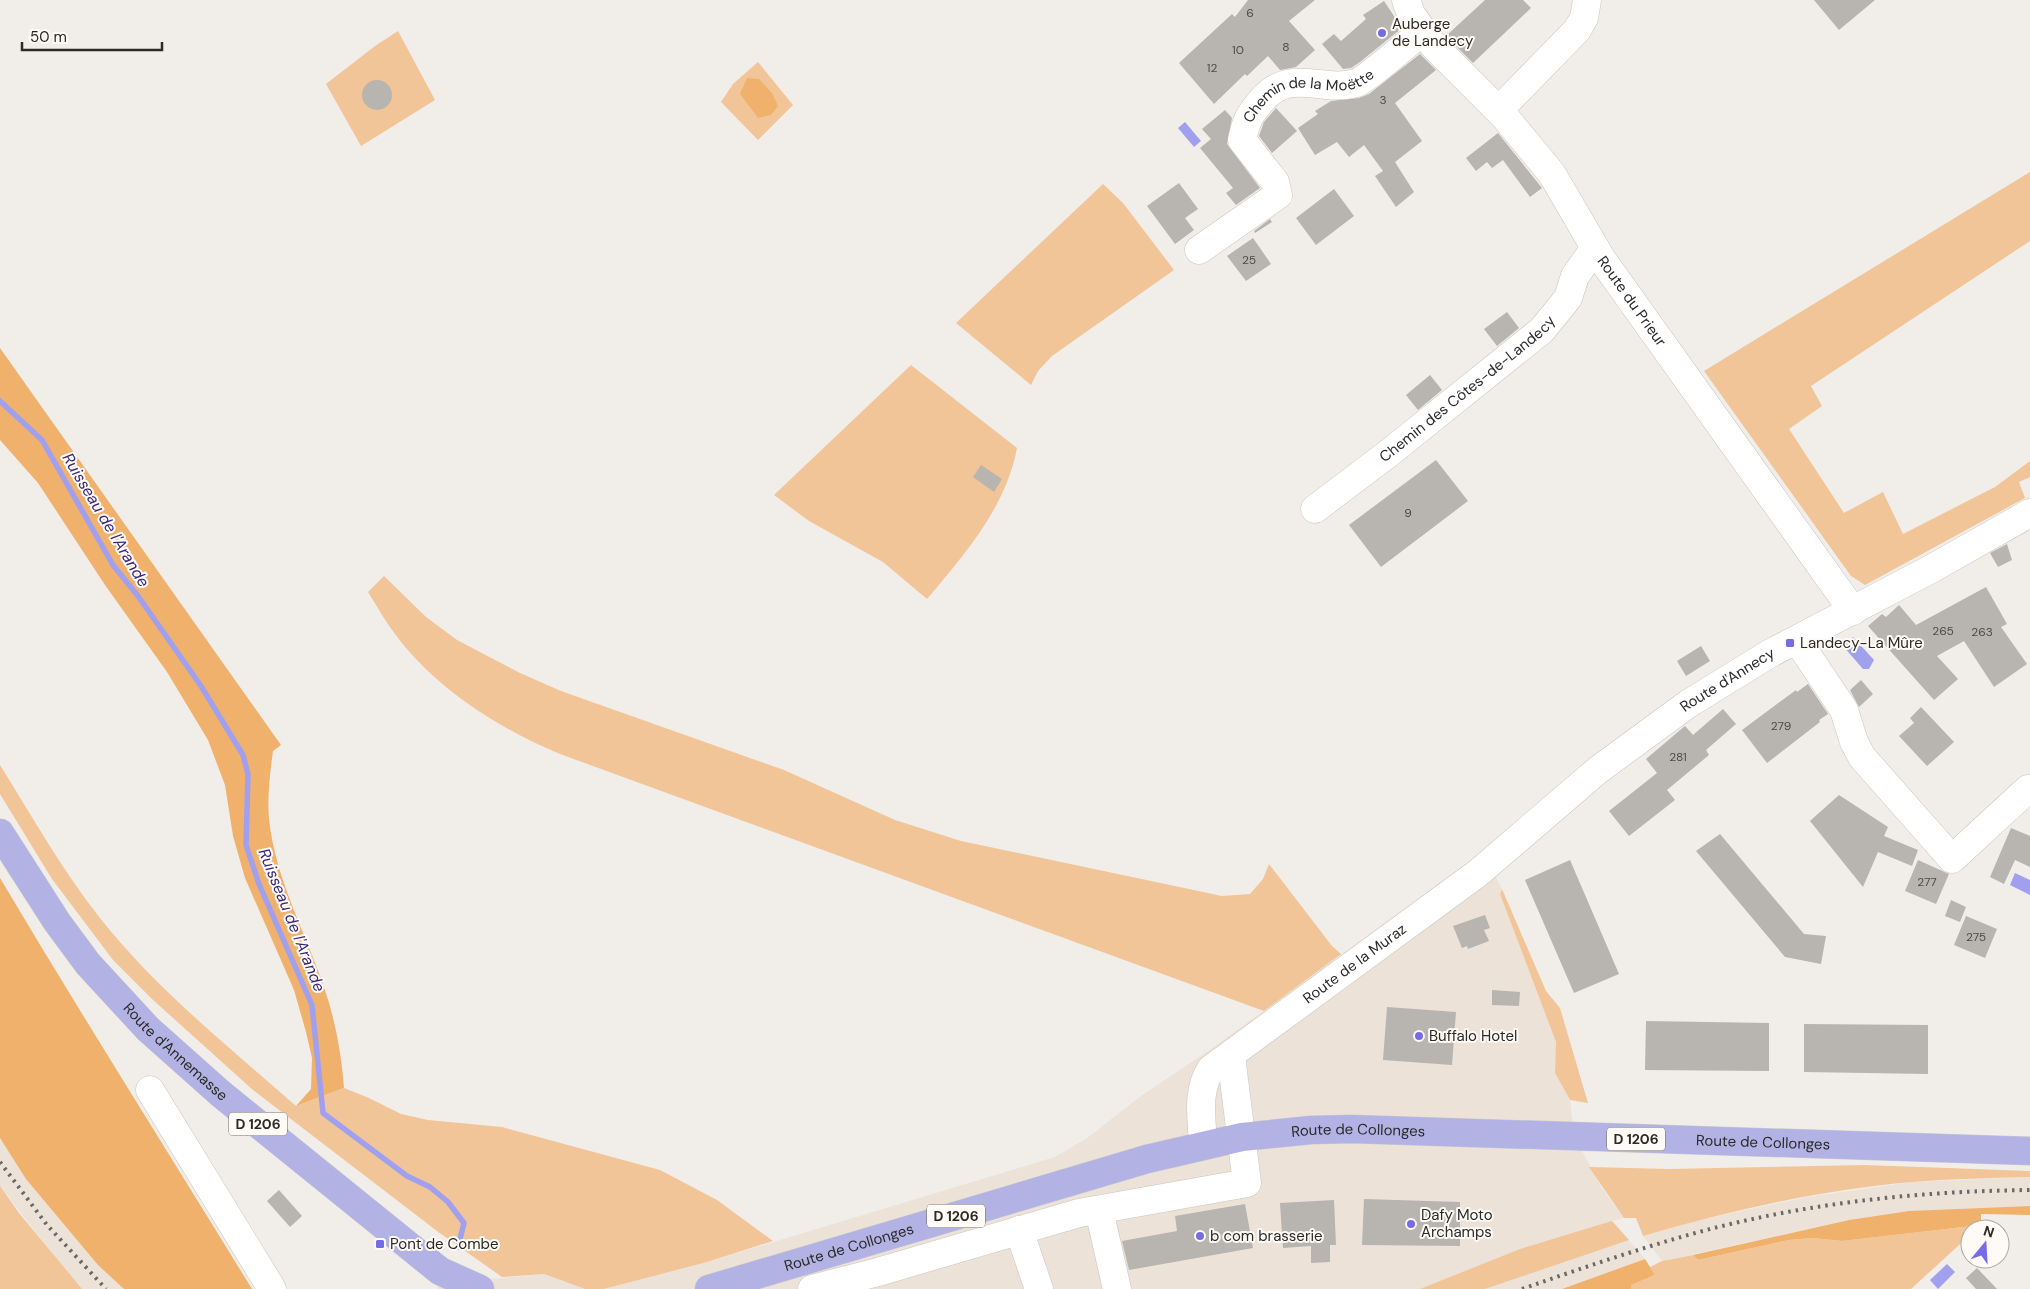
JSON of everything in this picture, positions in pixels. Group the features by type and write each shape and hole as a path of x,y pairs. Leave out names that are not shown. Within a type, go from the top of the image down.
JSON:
{"main road":[{"name":"Route d'Annemasse","path":"0,833 47,908 77,950 148,1030 221,1094 446,1280 480,1289"},
{"name":"Route de Collonges","path":"710,1289 1148,1159 1203,1144 1242,1137 1311,1130 1385,1129 1682,1141 2030,1151"}],"street":[{"name":"Route du Prieur","path":"1406,0 1410,14 1450,64 1498,110 1552,174 1595,248 1852,611"},
{"path":"1498,110 1572,36 1584,18 1587,0"},
{"name":"Chemin de la Moëtte","path":"1199,250 1278,195 1274,182 1242,140 1246,119 1267,94 1284,83 1302,82 1342,85 1358,82 1423,31"},
{"name":"Chemin des Côtes-de-Landecy","path":"1315,509 1389,453 1542,330 1568,298 1575,276 1595,248"},
{"name":"Route d'Annecy","path":"1478,872 1598,770 1688,704 1797,640 2030,513"},
{"path":"1797,640 1844,710 1854,742 1862,757 1952,859 2028,789 2030,791"},
{"name":"Route de la Muraz","path":"1203,1144 1201,1099 1205,1080 1213,1068 1478,872"},
{"path":"812,1289 878,1272 1019,1230 1099,1210 1247,1183 1231,1056"},
{"path":"150,1090 272,1289"},
{"path":"1099,1210 1117,1289"},
{"path":"1019,1230 1039,1289"}],"shaded area":[{"path":"398,31 435,100 361,146 326,84 375,46"},
{"path":"758,62 793,105 758,140 721,102 733,84"},
{"path":"747,78 759,79 772,93 778,106 771,115 758,118 740,94"},
{"path":"2030,172 2030,241 1811,386 1822,406 1789,429 1844,513 1883,492 1903,534 1995,487 2030,461 2030,477 2019,482 2025,498 1865,585 1851,576 1704,371"},
{"path":"1103,184 1123,203 1174,270 1052,356 1038,371 1031,385 956,323"},
{"path":"0,348 281,745 273,751 269,785 268,811 273,843 286,890 322,980 329,1003 339,1045 344,1088 296,1106 311,1089 312,1058 306,1032 294,990 245,878 233,836 225,785 208,740 167,672 105,585 38,483 0,440"},
{"path":"911,365 1017,448 1012,470 994,510 956,565 927,599 883,562 809,521 774,495"},
{"path":"384,576 426,617 457,640 520,673 561,691 784,770 895,820 961,841 1222,896 1250,894 1263,879 1269,864 1332,946 1341,954 1264,1011 560,754 514,732 470,705 429,672 411,654 384,619 368,592"},
{"path":"0,765 73,881 122,944 169,993 296,1106 344,1088 401,1114 428,1120 502,1127 660,1170 717,1200 773,1241 707,1262 604,1289 585,1289 544,1274 502,1277 437,1231 253,1090 152,999 113,960 52,879 0,794"},
{"path":"1478,855 1496,877 1502,889 1500,894 1556,1042 1555,1073 1570,1100 1574,1136 1602,1188 1624,1218 1612,1221 1645,1259 1562,1289 604,1289 707,1262 1055,1157 1087,1138 1141,1096 1214,1047"},
{"path":"0,878 252,1289 124,1289 98,1265 26,1179 0,1138"},
{"path":"1502,889 1546,991 1560,1008 1588,1103 1570,1100 1555,1073 1556,1042 1500,894"},
{"path":"0,1138 27,1179 98,1265 124,1289 82,1289 74,1281 0,1186"},
{"path":"1864,1165 2030,1171 2030,1177 1912,1182 1844,1190 1776,1202 1643,1236 1636,1218 1624,1218 1589,1167 1670,1169"},
{"path":"2030,1177 2030,1206 1909,1211 1849,1220 1662,1261 1643,1236 1694,1221 1807,1197 1912,1182"},
{"path":"0,1186 19,1213 82,1289 0,1289"},
{"path":"2030,1206 2030,1215 1981,1214 1981,1219 1960,1219 1960,1227 1842,1241 1812,1238 1789,1240 1698,1260 1693,1255 1849,1220 1909,1211"},
{"path":"1612,1221 1629,1240 1485,1289 1420,1289 1520,1249"},
{"path":"1960,1227 1960,1244 1911,1289 1631,1289 1631,1285 1655,1275 1650,1267 1662,1261 1693,1255 1698,1260 1789,1240 1812,1238 1842,1241"},
{"path":"1645,1259 1655,1275 1631,1285 1631,1289 1562,1289"},
{"path":"544,1274 585,1289 438,1289 437,1284"}],"water":[{"path":"1185,122 1201,141 1194,147 1178,128"},
{"path":"1853,637 1874,660 1869,669 1863,669 1843,646"},
{"path":"2015,873 2030,880 2030,895 2010,885"},
{"path":"1947,1264 1955,1272 1938,1289 1930,1280"}],"building":[{"path":"1248,0 1315,0 1289,21 1315,50 1296,67 1280,70 1268,56 1247,76 1245,74 1214,104 1179,63 1232,14 1235,17"},
{"path":"1485,0 1523,0 1531,8 1473,63 1446,36"},
{"path":"1814,0 1875,0 1839,30"},
{"path":"1384,1 1402,28 1360,62 1351,68 1343,69 1322,44 1334,34 1341,41 1366,19 1363,15"},
{"path":"1420,54 1436,70 1395,103 1422,141 1395,162 1414,192 1396,207 1375,176 1383,171 1364,145 1349,157 1337,142 1315,155 1298,128 1318,114 1315,111 1331,101 1359,98 1369,94"},
{"path":"377,80 388,84 392,95 388,106 377,110 366,106 362,95 366,84"},
{"path":"1276,108 1297,131 1272,153 1259,136 1264,122"},
{"path":"1225,110 1232,118 1227,144 1260,188 1236,205 1226,193 1233,188 1200,148 1211,139 1202,129"},
{"path":"1498,133 1542,188 1530,197 1503,160 1492,168 1487,162 1476,171 1466,158"},
{"path":"1179,183 1198,209 1185,218 1194,230 1175,244 1147,206"},
{"path":"1334,189 1354,216 1316,245 1296,218"},
{"path":"1270,219 1272,222 1255,233 1254,231"},
{"path":"1253,238 1271,264 1246,281 1227,256"},
{"path":"1507,312 1519,328 1497,346 1484,329"},
{"path":"1430,375 1442,390 1418,410 1406,395"},
{"path":"1436,460 1468,501 1381,567 1349,525"},
{"path":"981,465 1002,479 994,492 973,477"},
{"path":"2007,544 2012,560 1998,567 1990,553"},
{"path":"1986,587 2007,624 2001,627 2027,664 1994,687 1964,641 1937,656 1958,679 1934,700 1868,626 1882,614 1886,617 1899,605 1916,625"},
{"path":"1701,646 1710,661 1686,676 1677,661"},
{"path":"1861,680 1873,694 1859,707 1850,690"},
{"path":"1808,684 1828,714 1767,763 1742,730 1796,690 1797,692"},
{"path":"1921,707 1954,742 1927,766 1899,736 1914,723 1910,718"},
{"path":"1723,709 1736,724 1706,750 1709,755 1667,790 1675,800 1629,836 1609,811 1657,773 1646,759 1685,726 1693,735"},
{"path":"1839,795 1888,827 1884,836 1918,850 1912,866 1878,852 1863,887 1810,821"},
{"path":"2011,828 2030,836 2030,867 2015,860 2004,884 1990,877"},
{"path":"1720,834 1804,934 1826,936 1821,964 1785,957 1696,851"},
{"path":"1570,860 1619,974 1574,993 1525,880"},
{"path":"1918,860 1949,874 1936,904 1905,891"},
{"path":"1951,900 1966,907 1960,922 1945,916"},
{"path":"1485,915 1490,928 1484,930 1489,941 1468,949 1467,946 1462,948 1453,926"},
{"path":"1966,916 1997,929 1985,958 1954,945"},
{"path":"1492,990 1520,992 1519,1006 1492,1005"},
{"name":"Buffalo Hotel","path":"1387,1007 1456,1012 1452,1065 1383,1060"},
{"path":"1646,1021 1769,1023 1769,1071 1645,1070"},
{"path":"1804,1024 1928,1025 1928,1074 1804,1072"},
{"path":"279,1190 302,1216 290,1227 267,1201"},
{"name":"Dafy Moto Archamps","path":"1364,1199 1460,1202 1460,1246 1362,1245"},
{"path":"1334,1200 1336,1245 1330,1245 1330,1262 1311,1263 1311,1246 1283,1248 1280,1203"},
{"name":"b com brasserie","path":"1245,1204 1253,1248 1129,1270 1122,1241 1177,1231 1175,1216"},
{"path":"1978,1269 1997,1289 1976,1289 1966,1278"}],"waterway":[{"name":"Ruisseau de l'Arande","path":"0,401 42,440 113,565 138,596 201,686 243,755 248,774 246,845 259,884 312,1005 323,1113 407,1176 430,1187 448,1202 464,1223 458,1247"}],"railway":[{"path":"0,1162 47,1225 106,1289"},
{"path":"1522,1289 1617,1257 1714,1228 1792,1211 1911,1196 2030,1190"}],"place":[{"name":"Auberge de Landecy","path":"1382,33"},
{"name":"Landecy-La Mûre","path":"1790,643"},
{"name":"Buffalo Hotel","path":"1419,1036"},
{"name":"Dafy Moto Archamps","path":"1411,1224"},
{"name":"b com brasserie","path":"1200,1236"},
{"name":"Pont de Combe","path":"380,1244"}]}
